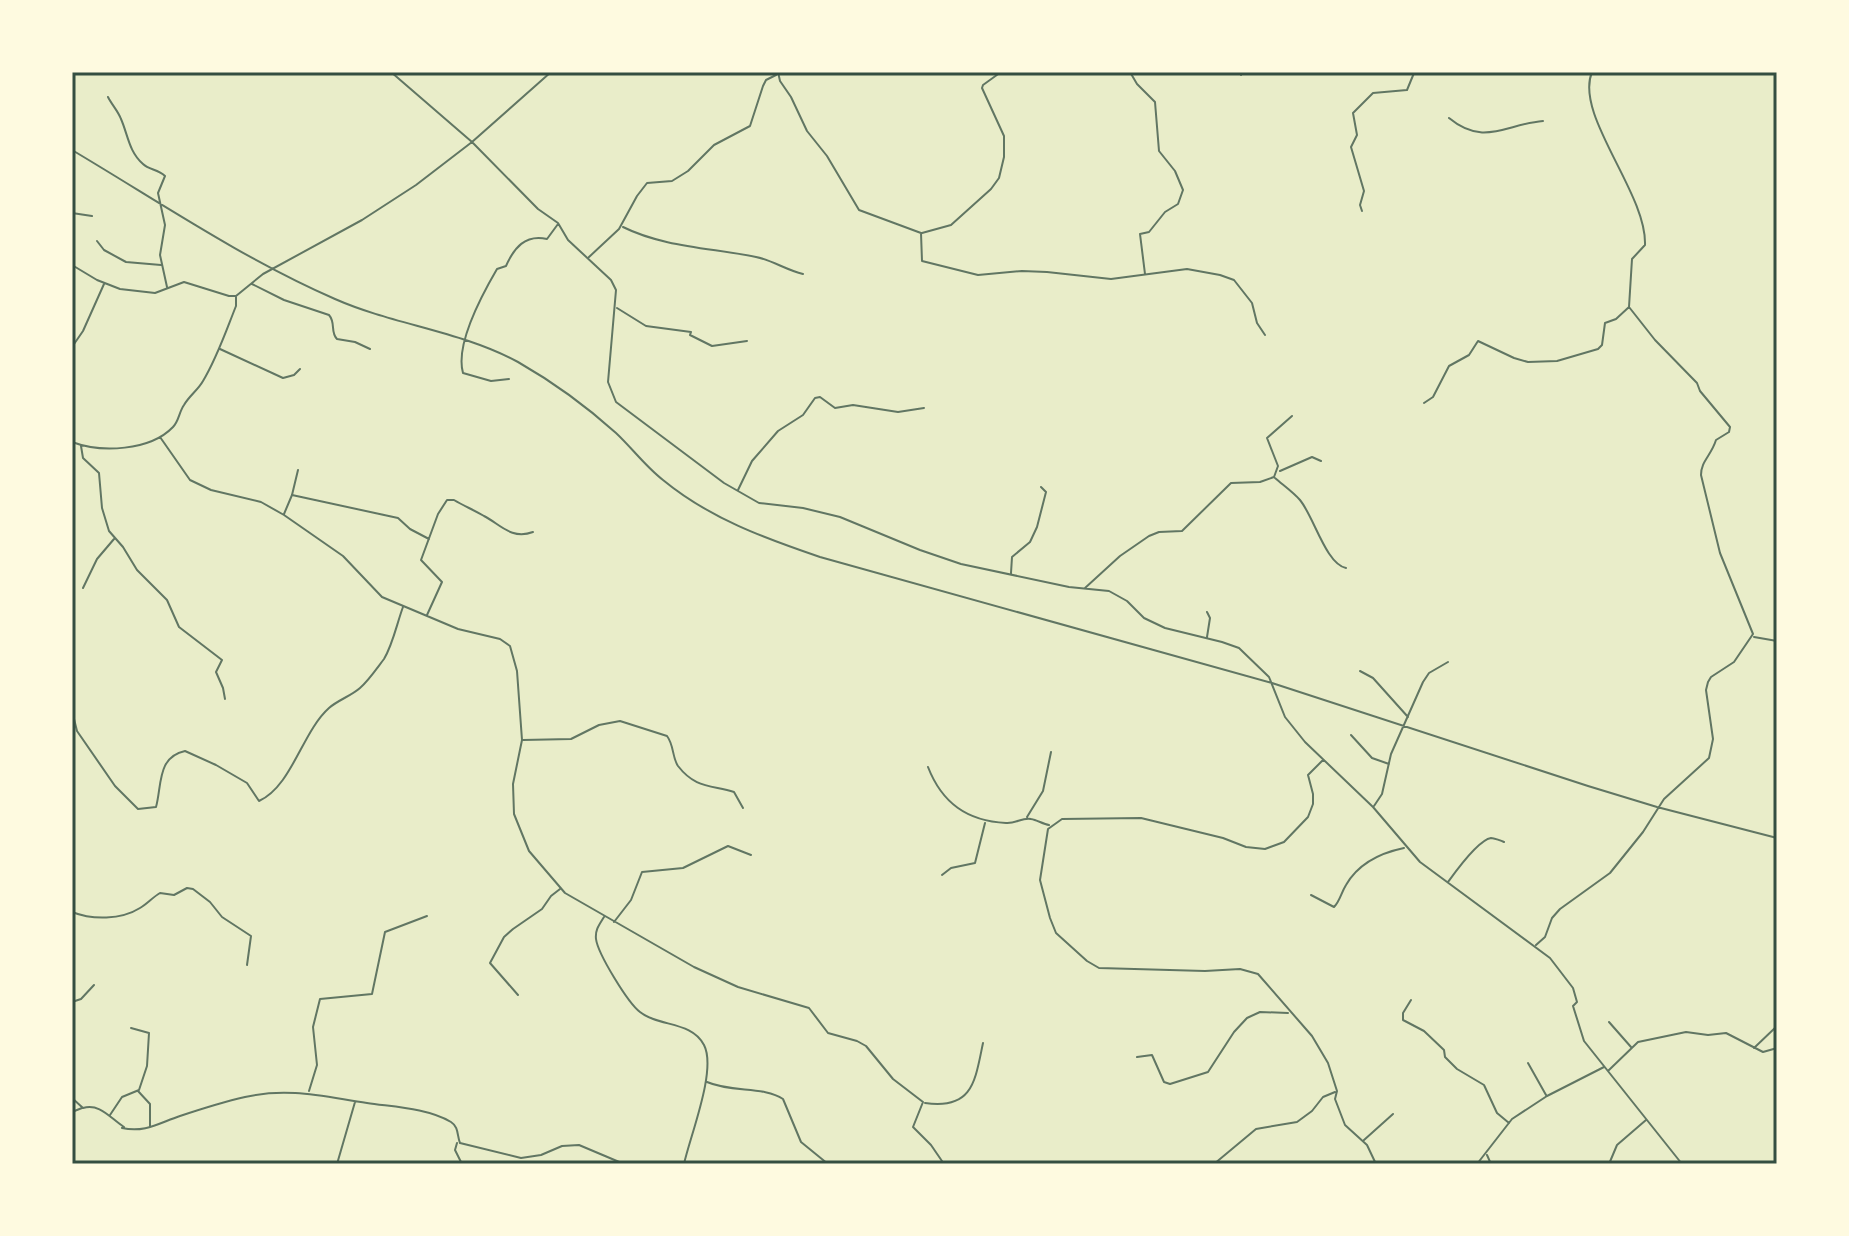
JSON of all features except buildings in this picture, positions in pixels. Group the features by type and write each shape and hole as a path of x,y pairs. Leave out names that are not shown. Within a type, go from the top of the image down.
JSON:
{"street":[{"path":"391,72 472,142 538,209 558,223 568,240 615,285 616,307 608,382 613,399 738,491 769,505 803,508 840,517 961,564 1116,593 1151,621 1165,628 1239,648 1252,658 1272,683 1289,725 1373,807 1406,847 1447,883 1535,946 1563,972 1573,988 1577,1002 1573,1006 1584,1041 1682,1164"},
{"path":"72,265 104,284 120,289 148,294 179,283 191,283 236,296 271,269 371,215 472,142 551,72"},
{"path":"588,258 622,226 647,183 672,181 688,171 714,145 750,126 766,80 777,73 807,131 827,156 859,210 921,233 951,225 999,178 1004,157 1004,136 982,88 1001,72"},
{"path":"1130,72 1155,102 1159,151 1175,171 1183,190 1178,204 1165,212 1149,232 1140,234 1146,276"},
{"path":"1362,211 1360,205 1364,191 1351,147 1357,135 1353,113 1373,93 1407,90 1414,73 1447,72"},
{"path":"1535,946 1545,937 1552,918 1560,909 1610,873 1643,832 1657,807 1709,758 1713,739 1706,690 1708,682 1734,662 1753,636 1751,624 1714,535 1701,475 1702,465 1713,453 1716,440 1729,432 1730,427 1700,391 1697,383 1655,340 1629,307 1632,259 1645,245 1645,234 1639,208 1595,113 1590,93 1592,72"},
{"path":"108,97 118,113 127,140 144,166 161,171 165,176 158,193 165,225 160,246 167,288"},
{"path":"1449,118 1462,127 1485,133 1543,121"},
{"path":"72,150 271,269 340,301 466,339 514,360 553,383 615,432 663,480 721,519 771,541 1272,683 1657,807 1777,838"},
{"path":"72,213 92,216"},
{"path":"509,379 491,381 463,373 461,367 473,315 497,269 506,266 513,251 523,242 549,238 558,223"},
{"path":"622,226 661,240 760,258 785,270 803,274"},
{"path":"921,233 922,261 978,275 1022,271 1062,273 1099,280 1187,269 1232,279 1254,307 1257,323 1265,335"},
{"path":"97,241 104,250 126,262 162,265"},
{"path":"251,283 284,300 329,315 337,339 370,349"},
{"path":"72,347 83,331 104,284"},
{"path":"72,442 81,446 119,448 160,437 174,426 184,404 205,378 219,349 236,306 236,296"},
{"path":"616,307 646,326 691,332 690,335 712,346 747,341"},
{"path":"1424,403 1433,397 1449,366 1469,355 1478,341 1528,362 1563,359 1598,349 1602,345 1605,323 1616,319 1629,307"},
{"path":"219,349 283,378 294,375 300,369"},
{"path":"738,491 752,461 778,431 803,415 818,397 835,408 853,405 898,412 924,408"},
{"path":"1278,471 1267,438 1292,416"},
{"path":"160,437 182,472 195,484 261,502 284,515 343,556 377,593 458,629 500,639 510,646 517,671 522,740 513,784 514,814 529,851 569,896 613,923 726,981 778,1001 794,1002 809,1008 828,1033 866,1046 893,1079 923,1102 944,1105 967,1095 975,1079 983,1043"},
{"path":"81,446 83,458 99,473 102,508 109,531 137,570 167,600 179,627 222,660 216,672 225,699"},
{"path":"1278,471 1312,457 1321,461"},
{"path":"284,515 298,470"},
{"path":"1084,589 1101,572 1149,536 1159,532 1182,531 1231,483 1260,482 1274,477 1278,471"},
{"path":"1274,477 1300,500 1322,537 1330,559 1346,568"},
{"path":"1011,574 1012,557 1027,546 1037,527 1046,492 1041,487"},
{"path":"292,495 398,518 429,539"},
{"path":"427,616 442,584 422,563 438,514 450,499 490,518 498,527 525,535 533,532"},
{"path":"83,588 97,559 115,537"},
{"path":"72,711 77,731 115,786 140,810 156,807 163,768 171,756 185,751 247,783 259,801 294,764 304,741 329,709 362,686 383,660 403,607"},
{"path":"1207,612 1210,618 1207,638"},
{"path":"1753,636 1777,641"},
{"path":"1373,807 1382,794 1391,754 1423,682 1429,673 1448,662"},
{"path":"1360,671 1373,678 1409,718"},
{"path":"522,740 571,739 610,722 630,723 667,736 671,740 677,765 700,786 734,792 743,808"},
{"path":"1351,735 1372,758 1389,764"},
{"path":"928,767 939,792 963,811 986,820 1011,824 1027,818 1043,791 1051,752"},
{"path":"1323,760 1308,775 1313,794 1308,817 1290,836 1274,846 1255,849 1141,818 1062,819 1050,826 1043,850 1040,880 1056,933 1087,961 1108,970 1240,969 1265,979 1289,1013 1301,1021 1312,1036 1328,1063 1337,1091 1335,1099 1345,1125 1363,1141 1376,1164"},
{"path":"1027,818 1050,826"},
{"path":"942,875 951,868 975,863 986,820"},
{"path":"1447,883 1460,865 1485,841 1493,838 1504,842"},
{"path":"613,923 631,900 642,872 683,868 728,846 751,855"},
{"path":"1311,895 1333,908 1353,874 1376,856 1406,847"},
{"path":"72,912 86,917 116,917 138,910 162,892 174,895 187,888 193,889 210,902 222,917 251,936 247,965"},
{"path":"518,995 490,963 504,937 542,909 561,888"},
{"path":"309,1092 317,1065 313,1027 320,999 372,994 385,932 427,916"},
{"path":"604,917 597,929 598,947 628,997 642,1013 698,1035 707,1052 705,1082 684,1164"},
{"path":"72,1002 81,999 94,985"},
{"path":"1411,1000 1403,1013 1403,1020 1424,1031 1444,1050 1445,1057 1457,1069 1484,1085 1497,1113 1509,1123"},
{"path":"1137,1057 1152,1055 1163,1081 1168,1084 1175,1082 1208,1072 1247,1018 1260,1012 1289,1013"},
{"path":"1609,1022 1631,1048"},
{"path":"1753,1049 1777,1026"},
{"path":"110,1116 122,1097 138,1091 147,1066 149,1034 131,1028"},
{"path":"1609,1071 1638,1042 1686,1032 1708,1035 1726,1033 1763,1052 1777,1048"},
{"path":"1528,1063 1547,1096"},
{"path":"1477,1164 1509,1123 1547,1096 1605,1066"},
{"path":"705,1082 728,1090 768,1092 783,1099 801,1142 828,1164"},
{"path":"138,1091 150,1104 150,1129"},
{"path":"1214,1164 1256,1129 1297,1122 1312,1111 1323,1097 1337,1091"},
{"path":"72,1112 95,1106 122,1128 150,1129 176,1117 249,1096 309,1092 411,1109 450,1122 456,1127 458,1141 455,1150 462,1164"},
{"path":"72,1098 83,1108"},
{"path":"337,1164 355,1101"},
{"path":"923,1102 913,1127 944,1164"},
{"path":"1363,1141 1393,1114"},
{"path":"1609,1164 1622,1139 1647,1119"},
{"path":"458,1141 465,1146 521,1158 541,1155 562,1146 579,1145 624,1164"},
{"path":"1487,1155 1491,1164"}]}
